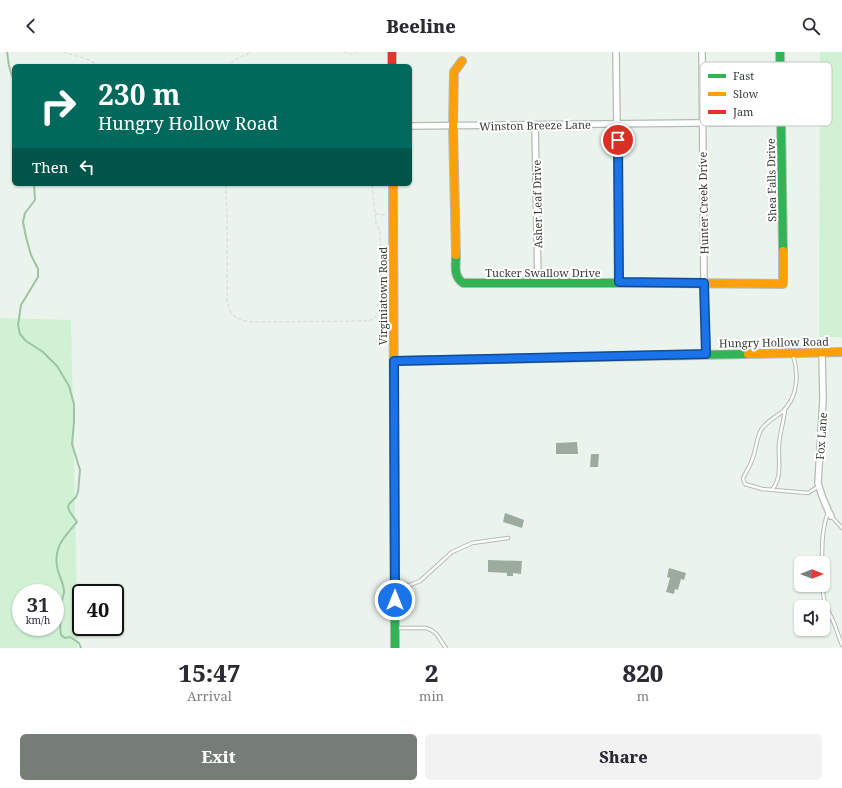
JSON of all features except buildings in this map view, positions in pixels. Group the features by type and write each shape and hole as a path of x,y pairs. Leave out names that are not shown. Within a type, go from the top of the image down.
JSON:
{"street":[{"path":"392,52 392,64"},
{"path":"616,52 619,282"},
{"name":"Shea Falls Drive","path":"780,52 780,62"},
{"name":"Tucker Swallow Drive","path":"462,61 454,72 453,126 456,275 459,280 464,283 619,282 783,284"},
{"name":"Winston Breeze Lane","path":"412,126 700,123"},
{"name":"Asher Leaf Drive","path":"536,125 538,283"},
{"name":"Hunter Creek Drive","path":"702,126 706,354"},
{"name":"Shea Falls Drive","path":"781,126 783,284"},
{"name":"Virginiatown Road","path":"393,186 395,648"},
{"name":"Fox Lane","path":"822,352 823,398 818,470 819,486 823,500 830,514"},
{"name":"Hungry Hollow Road","path":"394,361 842,352"}],"lane":[{"path":"792,352 797,378 792,399 785,409 766,423 760,432 753,459 743,479 745,484 762,489 797,493 808,493 819,486"},
{"path":"772,490 776,486 779,477 779,446 785,409"},
{"path":"822,556 822,535 825,521 830,514 842,528"},
{"path":"395,585 410,585 420,581 452,552 472,543 508,538"},
{"path":"823,592 824,599 842,645"},
{"path":"395,628 430,629 436,633 446,648"}],"path":[{"path":"63,52 87,59 96,64"},
{"path":"228,64 252,52"},
{"path":"343,52 352,54 359,52"},
{"path":"227,186 227,297 229,309 235,318 251,322 365,322 376,316 380,309 382,270 380,230 376,223 372,186"},
{"path":"375,214 393,215"}],"green space":[{"path":"820,52 842,52 842,337 819,337 820,126 832,126 832,62 820,62"},
{"path":"0,318 71,320 77,584 72,584 72,636 78,636 78,648 0,648"}],"waterway":[{"path":"7,52 12,76"},
{"path":"34,186 35,200 25,213 23,222 31,255 38,269 38,277 21,305 18,325 20,334 26,341 43,352 57,366 69,386 74,404 72,444 80,470 78,492 68,507 77,522 63,539 56,556 58,571 64,589 60,618 61,635 65,638 70,637 79,643 81,648"}],"traffic: fast":[{"path":"780,52 780,62"},
{"path":"781,126 783,251"},
{"path":"456,255 456,274 463,283 665,283"},
{"path":"394,361 748,354"},
{"path":"394,414 395,648"}],"traffic: slow":[{"path":"456,255 453,126 454,72 462,61"},
{"path":"393,186 394,414"},
{"path":"665,283 783,284 783,251"},
{"path":"748,354 842,352"}],"traffic: jam":[{"path":"392,52 392,64"}],"route":[{"path":"395,600 394,361 706,354 704,283 619,282 618,140"}]}
